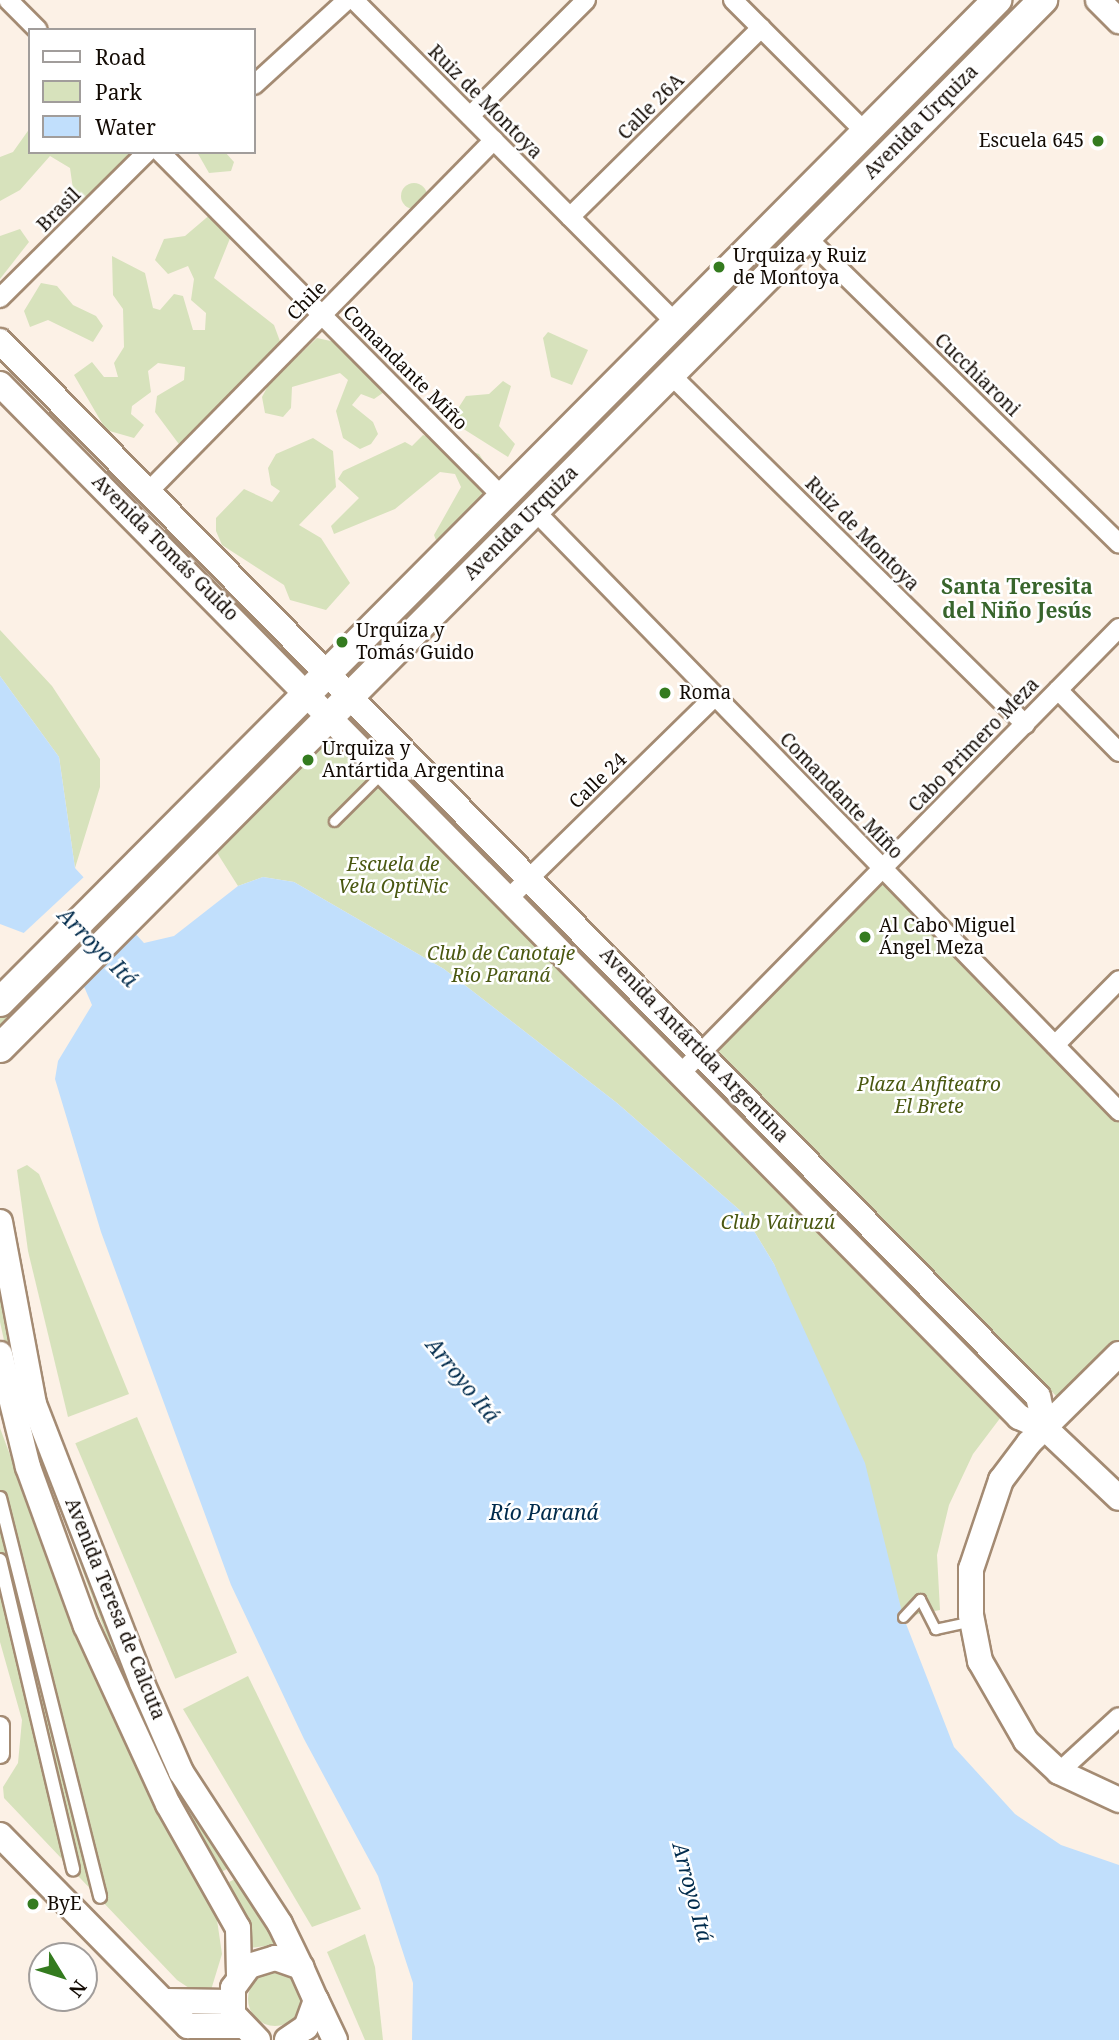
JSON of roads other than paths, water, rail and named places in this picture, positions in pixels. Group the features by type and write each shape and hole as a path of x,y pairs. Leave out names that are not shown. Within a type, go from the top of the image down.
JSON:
{"main road":[{"name":"Avenida Urquiza","path":"0,1002 116,882 997,0"},
{"name":"Avenida Urquiza","path":"0,1048 329,714 1043,0"},
{"path":"1098,0 1119,21"},
{"name":"Avenida Tomás Guido","path":"0,341 149,491 318,682 329,714"},
{"name":"Avenida Tomás Guido","path":"0,384 318,682"},
{"name":"Avenida Antártida Argentina","path":"318,682 349,694 1038,1396 1045,1429"},
{"name":"Avenida Antártida Argentina","path":"329,714 1019,1418 1045,1429 1119,1498"},
{"name":"Avenida Teresa de Calcuta","path":"0,1222 34,1404 142,1683 181,1772 280,1924 335,2040"},
{"name":"Avenida Teresa de Calcuta","path":"0,1354 28,1467 86,1626 169,1804 238,1927 239,1976 231,2002"},
{"path":"1119,1354 1045,1429 1001,1480 982,1523 971,1569 972,1622 999,1704 1059,1772 1119,1800"},
{"path":"0,1835 188,2026 249,2033"},
{"path":"239,1976 275,1958 300,1967"},
{"path":"287,2040 306,2027 316,2000"},
{"path":"165,2001 231,2002 249,2033"}],"street":[{"path":"8,0 36,28"},
{"path":"256,83 347,0"},
{"name":"Ruiz de Montoya","path":"354,0 675,322"},
{"path":"470,116 586,0"},
{"path":"733,0 865,132"},
{"name":"Calle 26A","path":"570,217 761,28"},
{"name":"Chile","path":"149,491 494,140"},
{"name":"Brasil","path":"0,298 145,154"},
{"name":"Comandante Miño","path":"162,154 502,495"},
{"name":"Cucchiaroni","path":"806,237 1119,544"},
{"name":"Ruiz de Montoya","path":"670,374 1025,724"},
{"name":"Comandante Miño","path":"534,510 1119,1111"},
{"name":"Cabo Primero Meza","path":"682,1072 1119,628"},
{"path":"1058,690 1119,752"},
{"name":"Calle 24","path":"510,897 715,696"},
{"path":"1055,1045 1119,980"},
{"path":"0,1498 100,1897"},
{"path":"0,1560 73,1869"},
{"path":"1059,1772 1119,1717"},
{"path":"0,1726 0,1754"}],"lane":[{"path":"334,821 385,769"},
{"path":"903,1617 920,1599 935,1629 972,1622"}],"water":[{"name":"Río Paraná","path":"0,676 59,757 75,868 144,943 174,936 238,886 263,877 294,882 444,969 617,1103 743,1213 774,1264 865,1463 903,1616 954,1747 1015,1814 1061,1845 1119,1865 1119,2040 412,2040 413,1983 378,1876 304,1739 231,1585 101,1232 55,1079 58,1061 92,1005 82,982 29,935 0,924"}],"place":[{"name":"Escuela 645","path":"1098,141"},
{"name":"Urquiza y Ruiz de Montoya","path":"719,267"},
{"name":"Urquiza y Tomás Guido","path":"342,642"},
{"name":"Roma","path":"665,693"},
{"name":"Urquiza y Antártida Argentina","path":"308,760"},
{"name":"Al Cabo Miguel Ángel Meza","path":"865,937"},
{"name":"ByE","path":"33,1904"}],"district":[{"name":"Santa Teresita del Niño Jesús","path":"1017,598"}],"park label":[{"name":"Escuela de Vela OptiNic","path":"393,876"},
{"name":"Club de Canotaje Río Paraná","path":"501,965"},
{"name":"Plaza Anfiteatro El Brete","path":"929,1096"},
{"name":"Club Vairuzú","path":"778,1223"}],"water label":[{"name":"Arroyo Itá","path":"98,947"},
{"name":"Arroyo Itá","path":"463,1380"},
{"name":"Arroyo Itá","path":"693,1892"}]}
